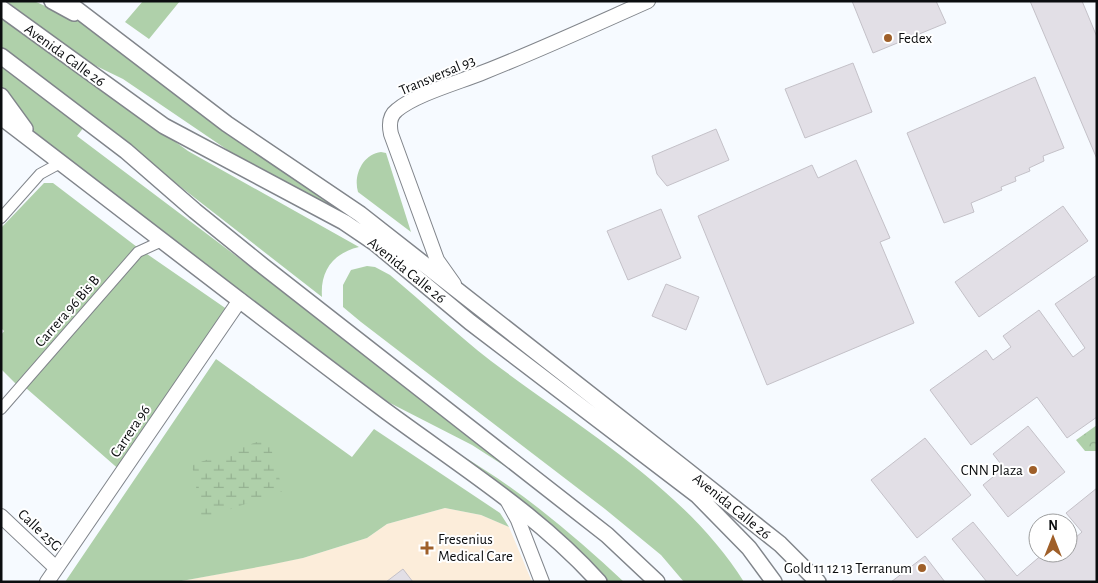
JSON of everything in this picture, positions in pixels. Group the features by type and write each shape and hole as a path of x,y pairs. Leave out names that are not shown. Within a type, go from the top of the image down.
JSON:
{"main road":[{"path":"52,1 100,27"},
{"name":"Avenida Calle 26","path":"66,1 227,124 360,214 772,538 818,582"},
{"name":"Avenida Calle 26","path":"1,8 164,126 344,222 376,242 470,322 691,490 713,509 749,548 774,582"},
{"path":"1,56 126,151 263,266 607,534 657,582"},
{"path":"1,96 32,140"},
{"path":"1,117 62,162 162,241 506,499 550,534 599,582"}],"street":[{"name":"Transversal 93","path":"462,295 437,260 391,134 392,116 396,111 414,100 497,67 648,1"},
{"path":"1,218 40,174 62,162"},
{"name":"Carrera 96 Bis B","path":"1,409 138,252 162,241"},
{"name":"Carrera 96","path":"47,582 240,300"},
{"path":"506,499 521,526 542,582"},
{"name":"Calle 25G","path":"1,516 56,568"}],"shaded area":[{"name":"Fresenius Medical Care","path":"445,508 481,515 509,527 532,582 176,582 303,558 367,538 387,524"}],"green space":[{"path":"6,1 34,1 81,22 391,243 232,153 123,79 88,62"},
{"path":"143,1 180,1 149,39 125,22"},
{"path":"1,15 188,151 359,247 342,254 330,264 323,279 322,297 1,47"},
{"path":"1,65 84,127 77,136 361,350 523,478 472,445 388,402 116,197 32,130 1,85"},
{"path":"381,152 386,153 411,232 358,192 357,179 361,166 369,157"},
{"path":"44,183 53,183 137,247 17,385 1,369 1,335 4,331 1,328 1,228"},
{"path":"147,254 231,312 122,472 26,388 141,255"},
{"path":"367,266 375,267 390,275 491,361 594,435 661,488 692,517 720,548 744,582 684,582 661,555 605,509 343,307 343,285 351,270"},
{"path":"216,359 352,457 374,429 500,513 509,527 481,515 445,508 387,524 367,538 303,558 269,565 176,582 65,582"},
{"path":"1097,425 1097,451 1085,451 1076,440"},
{"path":"268,438 283,491 202,519 192,465"},
{"path":"459,454 503,482 545,513 624,582 605,582 519,501"}],"building":[{"name":"Fedex","path":"852,1 936,1 946,23 873,53"},
{"path":"1030,1 1082,1 1097,37 1097,159"},
{"path":"853,63 872,112 805,138 785,89"},
{"path":"1035,77 1064,148 1043,156 1044,161 1029,168 1030,171 1015,177 1016,181 1001,187 1002,190 971,203 974,212 944,223 907,133"},
{"path":"716,129 729,160 667,186 657,174 652,156"},
{"path":"856,160 890,238 880,242 914,323 767,385 698,216 812,165 818,178"},
{"path":"1063,206 1088,241 979,317 955,282"},
{"path":"661,209 681,258 628,280 607,231"},
{"path":"1097,275 1097,417 1067,438 1037,397 971,445 930,390 986,350 993,360 1011,347 1003,336 1039,310 1073,357 1085,348 1055,304"},
{"path":"666,284 699,297 686,330 652,316"},
{"name":"CNN Plaza","path":"1028,426 1065,472 1008,517 983,485 1004,468 993,454"},
{"path":"925,438 971,495 917,538 871,480"},
{"path":"1097,488 1097,582 987,582 952,539 973,522 1017,576 1032,563 1078,563 1078,535 1082,532 1078,527 1078,513 1066,513"},
{"name":"Gold 11 12 13 Terranum","path":"925,556 945,582 891,582"},
{"path":"403,569 413,582 386,582"}],"place":[{"name":"Fedex","path":"888,38"},
{"name":"CNN Plaza","path":"1033,470"},
{"name":"Fresenius Medical Care","path":"427,548"},
{"name":"Gold 11 12 13 Terranum","path":"922,568"}]}
